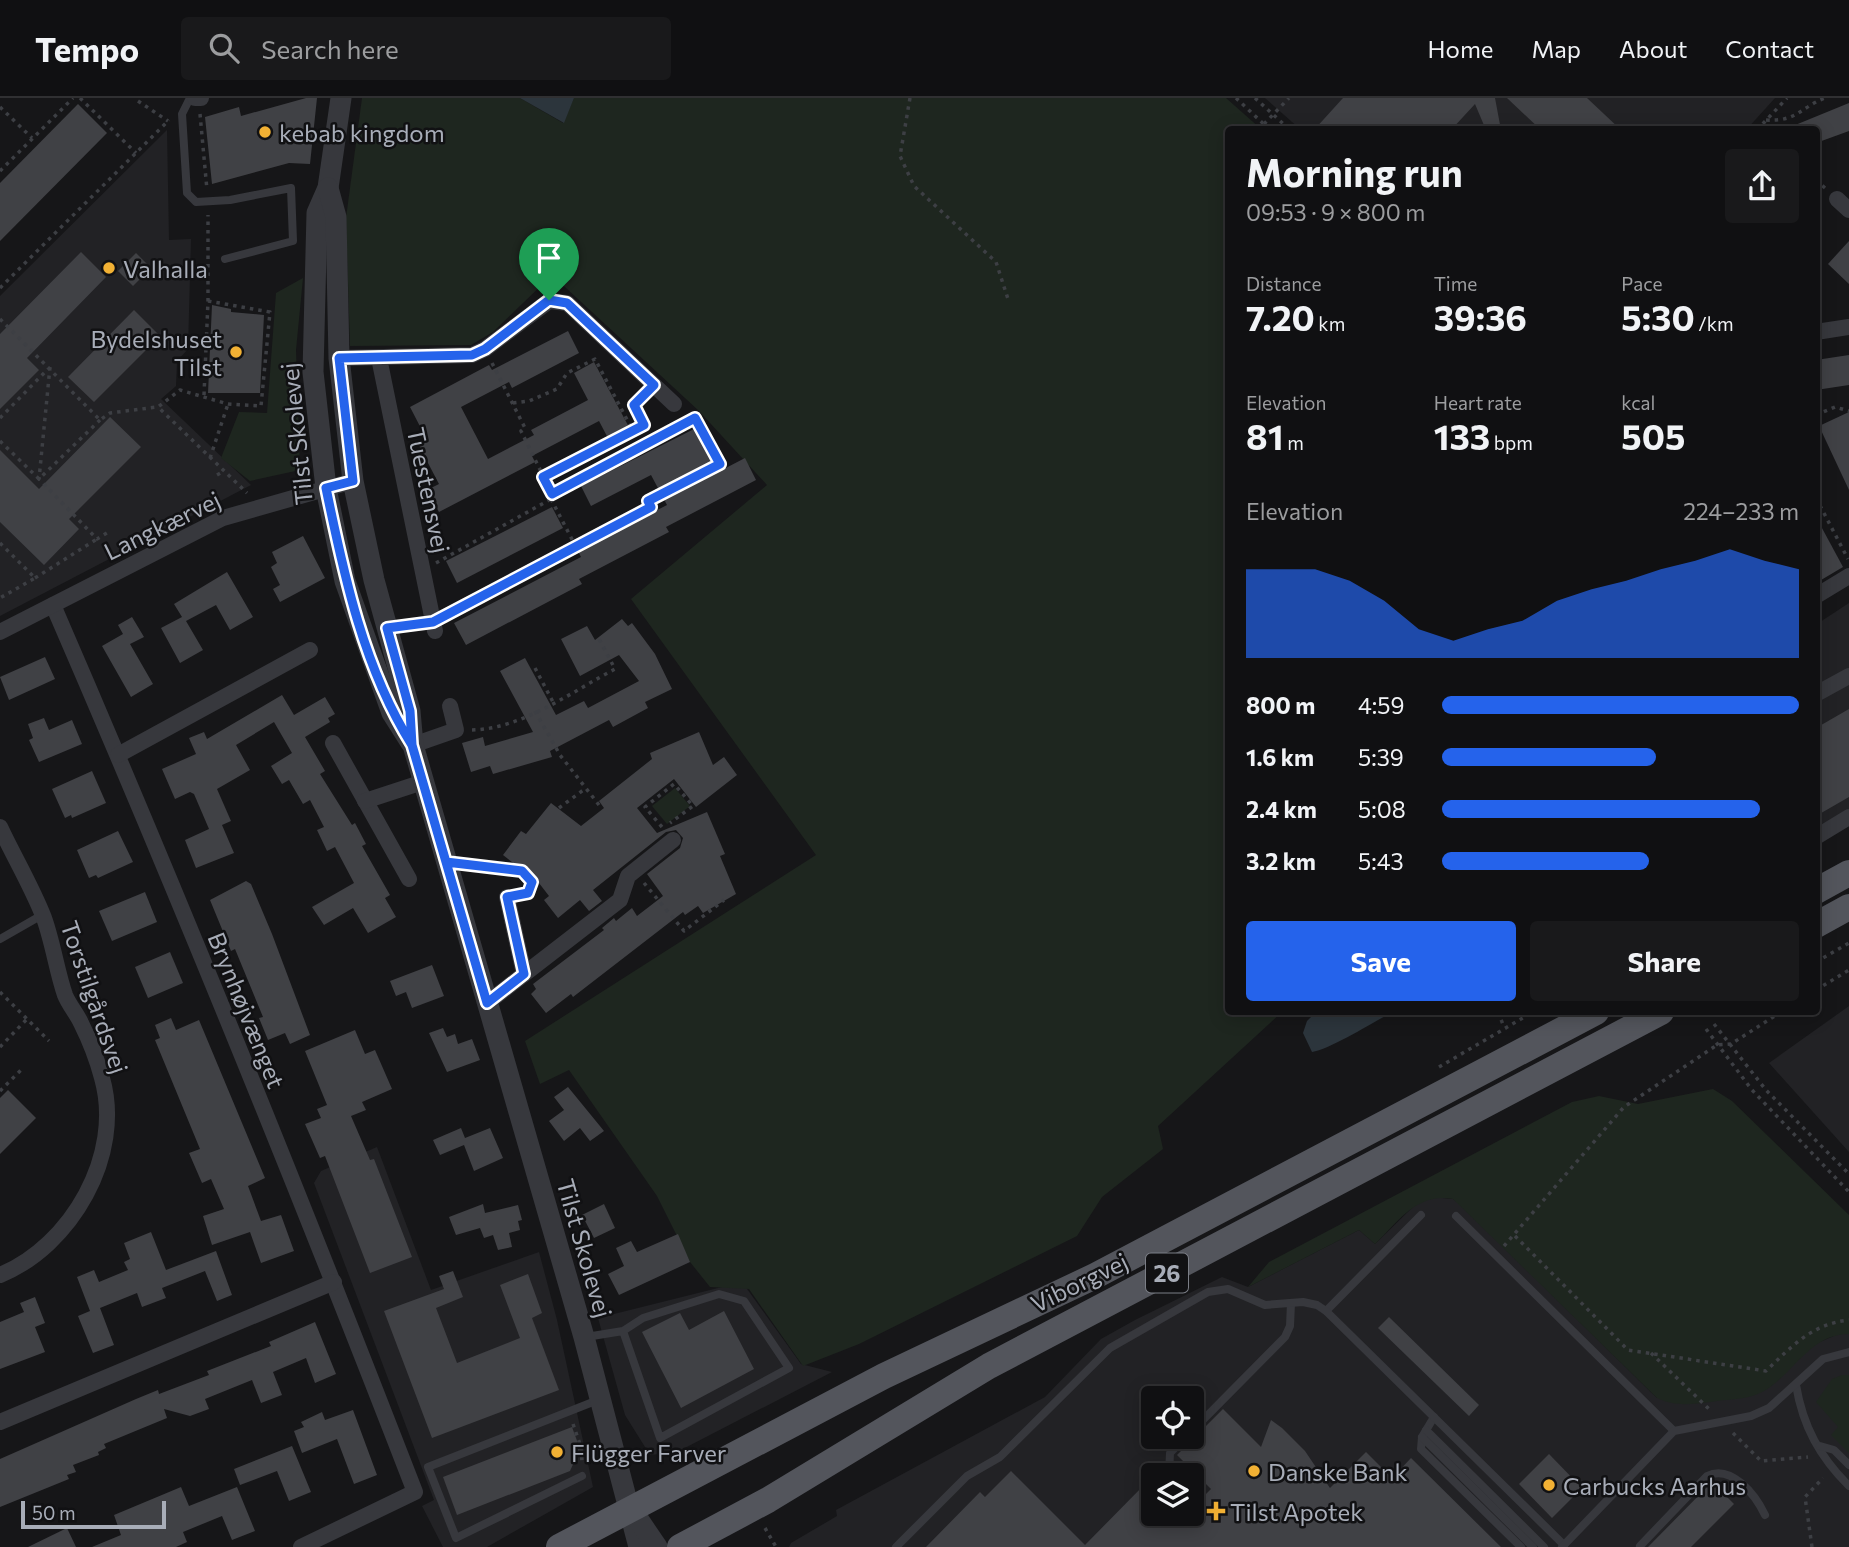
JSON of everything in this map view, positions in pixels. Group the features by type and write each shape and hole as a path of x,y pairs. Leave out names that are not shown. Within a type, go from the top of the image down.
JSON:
{"main road":[{"path":"1820,889 1849,873"},
{"path":"1820,923 1849,907"},
{"name":"Viborgvej","path":"559,1547 884,1376 1107,1269 1590,1015"},
{"name":"Viborgvej","path":"680,1547 780,1493 989,1366 1655,1015"}],"street":[{"name":"Tilst Skolevej","path":"341,98 328,188 317,213 313,372 326,488 345,581 392,713 412,745"},
{"name":"Tilst Skolevej","path":"328,188 336,217 339,358 353,481 374,580 410,711 412,745 631,1508"},
{"path":"339,358 472,355 485,349 549,300 567,303 674,404"},
{"path":"1820,331 1849,327"},
{"name":"Tuestensvej","path":"379,358 434,626"},
{"name":"Langkærvej","path":"0,632 223,518 353,481"},
{"path":"1820,594 1849,576"},
{"name":"Brynhøjvænget","path":"53,605 118,755 334,1282 415,1492 301,1547"},
{"path":"118,755 310,650"},
{"path":"1820,692 1849,676"},
{"path":"412,745 456,730 450,706"},
{"path":"333,743 409,879"},
{"path":"365,801 423,782"},
{"path":"1820,835 1849,817"},
{"name":"Torstilgårdsvej","path":"0,827 43,915 65,995 93,1051 103,1080 105,1127 97,1169 74,1214 42,1249 0,1275"},
{"path":"487,1003 620,900 631,873 668,834"},
{"path":"507,897 524,974"},
{"path":"0,1422 334,1282"},
{"path":"631,1508 639,1547"},
{"path":"631,1508 657,1547"}],"lane":[{"path":"196,98 182,114 187,192 196,202 208,203 291,188 293,241 225,258"},
{"path":"0,939 43,915"},
{"path":"1326,1311 1421,1215"},
{"path":"1456,1216 1674,1431"},
{"path":"897,1547 967,1476 1000,1457 1099,1357 1123,1339 1220,1289 1228,1289 1265,1305 1317,1305 1326,1311 1561,1546 1674,1431 1751,1416 1769,1408 1823,1359 1849,1352"},
{"path":"584,1337 623,1331 643,1318 719,1294 744,1301 789,1368 660,1438 623,1331"},
{"path":"1204,1419 1285,1337 1290,1326 1291,1303"},
{"path":"1796,1385 1809,1432 1820,1446 1824,1461 1849,1486"},
{"path":"582,1476 456,1538 428,1467 601,1399"},
{"path":"1434,1418 1424,1434 1421,1449 1521,1547"},
{"path":"1424,1434 1533,1547"},
{"path":"1424,1434 1544,1547"},
{"path":"1820,1446 1834,1450 1849,1465"},
{"path":"1640,1546 1707,1476 1716,1472 1729,1473 1758,1502 1765,1515"}],"path":[{"path":"0,171 73,98"},
{"path":"80,98 136,153"},
{"path":"196,98 208,203 204,395"},
{"path":"910,98 900,156 914,186 996,262 1008,299"},
{"path":"1236,98 1264,124 1289,98"},
{"path":"1255,98 1286,126"},
{"path":"1762,126 1787,98"},
{"path":"1766,120 1804,113 1814,102 1825,98"},
{"path":"138,101 168,121"},
{"path":"0,107 33,138"},
{"path":"0,288 175,113"},
{"path":"39,479 110,413 158,407 180,390 228,404 261,407 270,312 208,301"},
{"path":"0,319 100,420"},
{"path":"485,349 526,428 521,431 576,547"},
{"path":"513,403 529,401 557,389 567,373 595,359 633,431"},
{"path":"0,418 50,367"},
{"path":"39,479 50,367"},
{"path":"543,477 644,425 634,405 654,385"},
{"path":"210,458 228,404"},
{"path":"158,407 261,507"},
{"path":"1820,413 1835,407 1849,411"},
{"path":"422,570 695,418 720,464 648,501 651,507 434,626"},
{"path":"0,441 97,539"},
{"path":"217,475 224,471"},
{"path":"1820,506 1849,561"},
{"path":"0,598 110,531"},
{"path":"0,543 35,578"},
{"path":"456,730 487,729 535,711 615,668 598,638"},
{"path":"535,668 553,702"},
{"path":"535,711 560,755 599,805"},
{"path":"674,784 693,806 668,834 645,807 674,784"},
{"path":"559,808 586,788"},
{"path":"446,862 522,871 532,882 528,893 507,897"},
{"path":"631,873 652,888 684,931 724,900"},
{"path":"1820,960 1849,943"},
{"path":"1820,988 1849,970"},
{"path":"0,992 49,1041"},
{"path":"1499,1015 1504,1027 1527,1015"},
{"path":"1776,1015 1731,1044 1717,1045 1624,1107 1515,1236 1628,1350 1766,1371 1804,1335 1828,1322 1849,1320"},
{"path":"0,1047 27,1019"},
{"path":"1714,1024 1766,1090 1849,1174"},
{"path":"1706,1029 1752,1090 1849,1192"},
{"path":"0,1091 23,1068"},
{"path":"569,1411 582,1447 582,1476"},
{"path":"1812,1547 1805,1497 1833,1469"},
{"path":"764,1527 776,1547"}],"shaded area":[{"path":"362,98 520,98 563,123 574,98 1226,98 1258,126 1225,126 1225,1015 1279,1015 1158,1126 1163,1149 1102,1197 1077,1236 859,1344 803,1366 749,1289 710,1287 690,1262 657,1196 569,1070 540,1084 525,1041 816,855 631,599 767,485 699,411 552,275 493,332 471,345 350,346 346,218"},
{"path":"520,98 574,98 564,123"},
{"path":"1265,98 1775,98 1750,126 1297,126"},
{"path":"167,130 169,240 191,239 188,349 177,361 176,386 161,399 251,485 0,616 0,296"},
{"path":"303,278 296,350 300,470 250,481 221,458 239,412 267,413 276,293"},
{"path":"1849,603 1849,810 1820,825 1820,622"},
{"path":"675,788 690,806 667,824 652,806"},
{"path":"1849,1006 1849,1152 1769,1063"},
{"path":"1313,1015 1388,1015 1341,1041 1312,1052 1303,1033 1307,1021"},
{"path":"1713,1089 1732,1101 1849,1215 1849,1334 1822,1341 1772,1386 1760,1393 1742,1398 1690,1404 1671,1403 1657,1398 1453,1199 1440,1198 1419,1204 1400,1218 1375,1244 1359,1230 1248,1287 1269,1262 1572,1102 1599,1096 1638,1104"},
{"path":"377,1147 431,1290 539,1252 557,1320 593,1487 487,1547 443,1547 422,1506 434,1500 314,1183 321,1171"},
{"path":"1432,1197 1453,1199 1657,1398 1768,1388 1813,1345 1838,1334 1849,1334 1849,1547 789,1547 791,1543 837,1516 836,1510 1045,1397 1101,1339 1135,1320 1222,1277 1248,1287 1359,1230 1375,1244 1415,1205"},
{"path":"742,1282 801,1364 832,1372 677,1452 650,1455 625,1415 598,1318"},
{"path":"1849,1375 1849,1453 1831,1435 1838,1427 1816,1402 1832,1379"}],"building":[{"path":"306,98 317,98 310,164 289,163 212,184 205,117 239,107 241,116"},
{"path":"1343,98 1495,98 1500,126 1484,126 1475,104 1455,126 1318,126"},
{"path":"1507,98 1587,98 1617,126 1537,126"},
{"path":"1849,103 1849,131 1820,142 1820,126 1793,126"},
{"path":"78,104 107,133 0,241 0,183"},
{"path":"1849,241 1849,284 1828,264"},
{"path":"81,252 106,277 27,358 39,370 0,409 0,334"},
{"path":"136,253 151,268 133,286 118,271"},
{"name":"Bydelshuset Tilst","path":"212,305 231,309 231,312 264,315 260,393 208,393"},
{"path":"134,310 160,336 94,402 68,377"},
{"path":"568,331 579,353 512,388 509,382 461,407 488,459 534,435 531,430 588,400 574,373 594,362 630,429 609,440 599,421 532,456 535,462 439,512 427,490 439,484 417,442 426,438 410,407 489,365 492,370"},
{"path":"1849,355 1849,385 1820,389 1820,359"},
{"path":"1849,412 1849,490 1820,428 1820,426"},
{"path":"110,417 141,447 69,519 79,529 44,565 0,522 0,450 39,489"},
{"path":"698,427 720,471 745,458 756,480 666,527 669,532 579,579 582,584 466,645 454,623 581,557 578,551 667,505 651,475 591,506 581,486"},
{"path":"552,507 563,528 457,583 446,561"},
{"path":"1820,524 1843,567 1820,581"},
{"path":"303,536 325,578 280,602 273,589 280,585 271,567 277,563 272,552"},
{"path":"227,572 253,617 230,630 216,605 186,621 203,650 180,663 161,628 182,617 174,604"},
{"path":"132,617 144,637 130,644 153,684 131,697 102,646 123,634 118,625"},
{"path":"622,619 628,626 632,623 655,654 672,689 645,702 648,708 613,727 609,720 550,751 552,757 493,774 490,766 471,772 462,743 483,737 485,746 533,732 500,671 525,658 556,715 584,701 588,708 639,681 619,655 580,676 561,639 587,626 595,640"},
{"path":"45,657 55,679 9,700 0,677"},
{"path":"282,695 294,715 325,697 335,714 328,718 330,722 305,737 325,771 320,774 352,825 355,823 366,844 362,846 390,895 385,898 396,917 368,933 353,908 324,925 312,907 354,883 335,847 327,851 317,830 324,827 310,800 303,804 289,780 282,784 271,766 292,753 274,722 236,745 250,770 217,789 231,821 222,825 234,853 196,868 185,840 209,829 194,794 190,792 175,799 162,769 196,754 189,738 204,732 207,739"},
{"path":"1849,709 1849,797 1820,814 1820,726"},
{"path":"44,718 49,730 72,720 82,744 39,762 29,740 33,738 28,724"},
{"path":"699,732 713,765 724,757 737,775 696,807 674,779 637,808 657,833 707,812 725,854 720,856 736,894 703,913 698,906 685,915 683,912 573,997 571,994 546,1013 531,994 536,989 533,984 604,930 602,928 614,918 616,921 632,908 637,916 663,896 647,874 680,848 683,838 676,830 666,832 593,890 602,901 589,911 580,900 558,918 544,900 549,896 525,865 521,869 503,855 521,831 526,834 551,803 581,826 604,808 599,801 652,759 650,753"},
{"path":"92,771 106,803 72,818 71,815 65,818 52,789"},
{"path":"118,831 133,862 98,878 96,875 89,878 77,850"},
{"path":"246,881 251,884 272,934 310,1035 290,1044 285,1033 268,1040 259,1018 263,1017 235,949 231,951 210,900"},
{"path":"145,892 157,922 112,941 99,911"},
{"path":"170,952 183,983 148,998 135,967"},
{"path":"432,965 444,996 412,1008 406,992 396,996 390,981"},
{"path":"171,1018 176,1030 199,1020 265,1178 248,1186 261,1221 281,1215 294,1251 261,1263 250,1232 212,1245 203,1216 224,1209 211,1179 202,1183 189,1153 200,1149 155,1040 160,1038 155,1025"},
{"path":"443,1028 447,1037 455,1034 458,1044 472,1039 480,1060 447,1072 429,1033"},
{"path":"355,1030 365,1054 375,1050 392,1089 362,1102 366,1110 351,1116 370,1160 374,1159 412,1257 370,1273 325,1156 320,1158 305,1124 321,1118 317,1109 327,1105 305,1051"},
{"path":"568,1087 604,1131 590,1141 580,1128 564,1141 549,1121 564,1110 554,1097"},
{"path":"8,1090 36,1118 0,1154 0,1098"},
{"path":"461,1128 465,1138 490,1128 503,1158 474,1171 464,1145 440,1155 433,1140"},
{"path":"483,1204 485,1213 518,1205 522,1220 518,1221 520,1230 509,1233 512,1247 498,1250 493,1235 484,1238 480,1228 456,1235 449,1217"},
{"path":"604,1204 615,1228 594,1238 582,1215"},
{"path":"151,1232 166,1270 216,1251 232,1295 217,1301 205,1271 162,1288 166,1298 142,1307 137,1293 100,1308 114,1345 93,1353 78,1316 90,1311 77,1277 94,1270 99,1282 128,1270 124,1262 130,1259 124,1243"},
{"path":"678,1234 690,1262 619,1295 608,1274 624,1266 616,1248 631,1241 637,1252"},
{"path":"453,1271 463,1297 436,1308 457,1363 520,1338 500,1285 528,1274 542,1313 532,1318 559,1390 432,1438 384,1311 444,1289 439,1276"},
{"path":"35,1297 45,1323 35,1327 45,1352 0,1369 0,1322 24,1312 20,1303"},
{"path":"724,1311 754,1369 681,1408 642,1332 680,1313 689,1330"},
{"path":"1389,1317 1479,1405 1469,1416 1378,1328"},
{"path":"315,1322 336,1374 315,1383 306,1358 273,1372 282,1395 261,1403 252,1380 205,1399 209,1409 190,1416 164,1409 167,1418 104,1444 106,1448 98,1452 99,1455 73,1465 76,1472 67,1475 69,1479 0,1507 0,1459 158,1390 159,1394 209,1375 207,1371 271,1346 269,1342"},
{"path":"1223,1409 1261,1447 1271,1420 1305,1451 1330,1488 1366,1452 1392,1478 1411,1458 1501,1547 926,1547 980,1492 985,1497 1011,1471 1085,1545 1141,1488 1141,1526 1204,1526 1204,1496 1211,1489 1204,1482 1204,1463 1185,1463 1177,1455 1183,1449 1204,1449 1204,1428"},
{"path":"353,1410 377,1475 354,1484 337,1439 302,1453 294,1431 304,1427 301,1422 322,1412 325,1420"},
{"path":"572,1427 580,1449 570,1471 457,1515 443,1477"},
{"path":"292,1446 311,1492 289,1501 277,1471 240,1485 234,1469"},
{"path":"1549,1454 1582,1488 1552,1518 1519,1484"},
{"path":"1712,1482 1734,1504 1691,1547 1648,1547"},
{"path":"181,1487 189,1506 237,1487 255,1531 232,1540 222,1516 183,1532 187,1542 176,1547 92,1547 121,1535 114,1515"},
{"path":"67,1528 76,1547 28,1547"}],"place":[{"name":"kebab kingdom","path":"265,132"},
{"name":"Valhalla","path":"109,268"},
{"name":"Bydelshuset Tilst","path":"236,352"},
{"name":"Flügger Farver","path":"557,1452"},
{"name":"Danske Bank","path":"1254,1471"},
{"name":"Carbucks Aarhus","path":"1549,1485"},
{"name":"Tilst Apotek","path":"1216,1511"}],"route":[{"path":"549,300 485,349 472,355 339,358 353,481 326,488 345,581 392,713 412,745 487,1003 524,974 507,897 528,893 532,882 522,871 446,862 412,745 410,711 387,628 433,622 651,507 648,501 720,464 695,418 552,494 543,477 644,425 634,405 654,385 567,303 549,300"}]}
